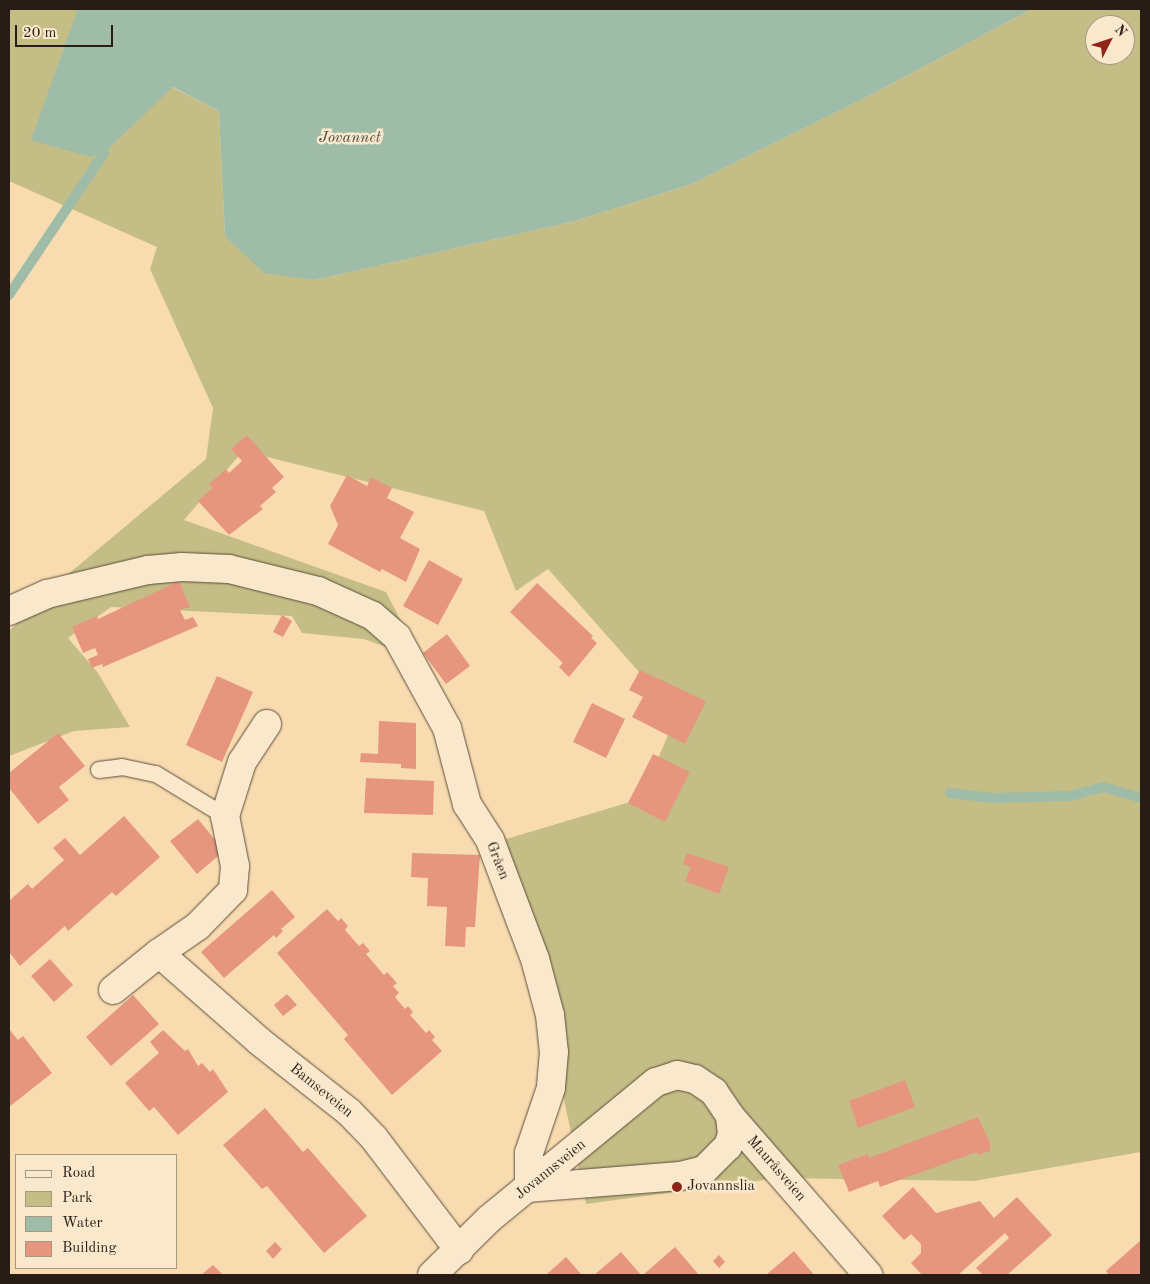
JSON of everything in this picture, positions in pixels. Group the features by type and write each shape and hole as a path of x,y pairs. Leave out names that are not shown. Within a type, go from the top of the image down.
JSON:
{"street":[{"name":"Gråen","path":"9,610 47,594 148,570 182,566 229,569 318,591 374,616 398,637 409,654 447,728 466,804 490,840 535,959 550,1015 554,1052 551,1088 530,1153 529,1188"},
{"path":"113,990 198,926 233,890 235,866 225,816 242,762 267,724"},
{"name":"Bamseveien","path":"159,954 259,1041 349,1112 374,1138 460,1250"},
{"name":"Jovannsveien","path":"432,1275 489,1220 656,1082 677,1075"},
{"name":"Mauråsveien","path":"677,1075 695,1079 714,1092 730,1116 868,1275"},
{"path":"529,1188 680,1176 704,1170 728,1146 732,1134 730,1116"}],"lane":[{"path":"99,770 122,767 156,774 225,816"}],"green space":[{"path":"9,9 78,9 104,153 172,87 219,111 225,236 315,280 575,221 692,184 863,99 1032,9 1141,9 1141,1152 974,1181 778,1178 586,1204 549,1028 496,842 640,799 677,715 548,569 516,591 484,511 243,451 184,520 386,592 421,660 364,639 302,633 292,616 111,607 68,638 98,673 130,727 74,731 9,756 9,631 60,581 206,459 213,408 150,269 157,247 9,181"}],"water":[{"name":"Jovannet","path":"78,9 1032,9 863,99 692,184 575,221 315,280 264,273 225,236 219,111 173,87 104,153 90,157 31,140"}],"building":[{"path":"247,435 284,477 272,488 276,492 260,506 263,509 229,535 198,501 212,488 209,484 226,469 229,473 242,461 231,449"},
{"path":"347,475 367,486 371,477 392,488 387,498 414,512 400,538 420,549 406,582 382,569 380,572 328,544 338,525 330,506"},
{"path":"429,560 463,579 438,625 403,606"},
{"path":"179,581 190,607 180,610 185,620 193,617 198,626 103,667 102,664 92,668 88,659 98,655 95,648 83,653 72,627 97,616 98,619"},
{"path":"537,583 593,636 591,638 597,643 569,677 559,667 563,663 510,612"},
{"path":"282,615 292,621 283,637 273,632"},
{"path":"447,634 470,666 446,684 423,653"},
{"path":"640,670 706,701 685,744 632,717 643,697 629,690"},
{"path":"217,676 253,692 222,762 186,745"},
{"path":"592,703 625,719 606,758 573,742"},
{"path":"379,721 416,723 416,769 401,768 401,764 360,762 361,753 378,754"},
{"path":"58,733 85,766 59,787 69,800 38,824 9,788 9,773"},
{"path":"653,754 690,772 665,822 628,803"},
{"path":"366,778 434,781 433,815 364,813"},
{"path":"124,816 160,857 116,896 112,892 68,931 65,926 20,966 9,952 9,901 28,884 32,889 64,860 53,848 65,838 80,855"},
{"path":"198,819 224,851 197,874 170,841"},
{"path":"412,853 480,855 475,927 466,927 465,947 445,946 447,907 427,906 428,878 411,877"},
{"path":"687,853 729,867 719,894 685,881 691,867 683,864"},
{"path":"272,890 295,917 281,929 283,931 276,938 274,935 224,978 201,952"},
{"path":"327,909 338,921 341,918 348,926 345,930 359,946 363,943 370,951 366,954 384,975 387,972 397,983 393,986 399,993 395,997 405,1009 408,1006 413,1012 410,1015 426,1033 429,1030 435,1037 432,1040 442,1051 392,1095 344,1039 348,1035 277,953"},
{"path":"50,959 73,985 54,1002 31,976"},
{"path":"287,994 297,1005 283,1016 274,1005"},
{"path":"133,995 159,1024 111,1066 86,1037"},
{"path":"9,1029 18,1040 23,1036 52,1073 9,1107"},
{"path":"163,1030 185,1051 188,1049 198,1066 202,1063 210,1072 213,1069 228,1092 178,1135 154,1107 149,1111 125,1083 159,1053 150,1042"},
{"path":"905,1080 915,1107 858,1128 849,1101"},
{"path":"265,1108 303,1152 308,1148 367,1216 324,1253 267,1186 262,1189 223,1145"},
{"path":"978,1117 990,1143 990,1151 978,1155 977,1152 880,1187 878,1181 849,1192 838,1165 868,1154 869,1158"},
{"path":"913,1187 936,1213 980,1201 994,1218 1017,1197 1052,1235 1007,1275 983,1275 976,1268 1009,1238 1005,1233 958,1275 922,1275 911,1263 921,1253 921,1244 911,1234 904,1240 882,1216"},
{"path":"1141,1240 1141,1275 1109,1275 1106,1271"},
{"path":"275,1242 282,1249 273,1259 266,1251"},
{"path":"675,1247 699,1275 643,1275"},
{"path":"794,1251 814,1275 766,1275"},
{"path":"621,1252 641,1275 594,1275"},
{"path":"719,1255 725,1262 719,1268 713,1261"},
{"path":"566,1257 582,1275 546,1275"},
{"path":"213,1265 223,1275 201,1275"}],"waterway":[{"path":"9,295 104,153"},
{"path":"950,793 993,798 1070,796 1103,787 1141,798"}],"place":[{"name":"Jovannslia","path":"677,1187"}]}
